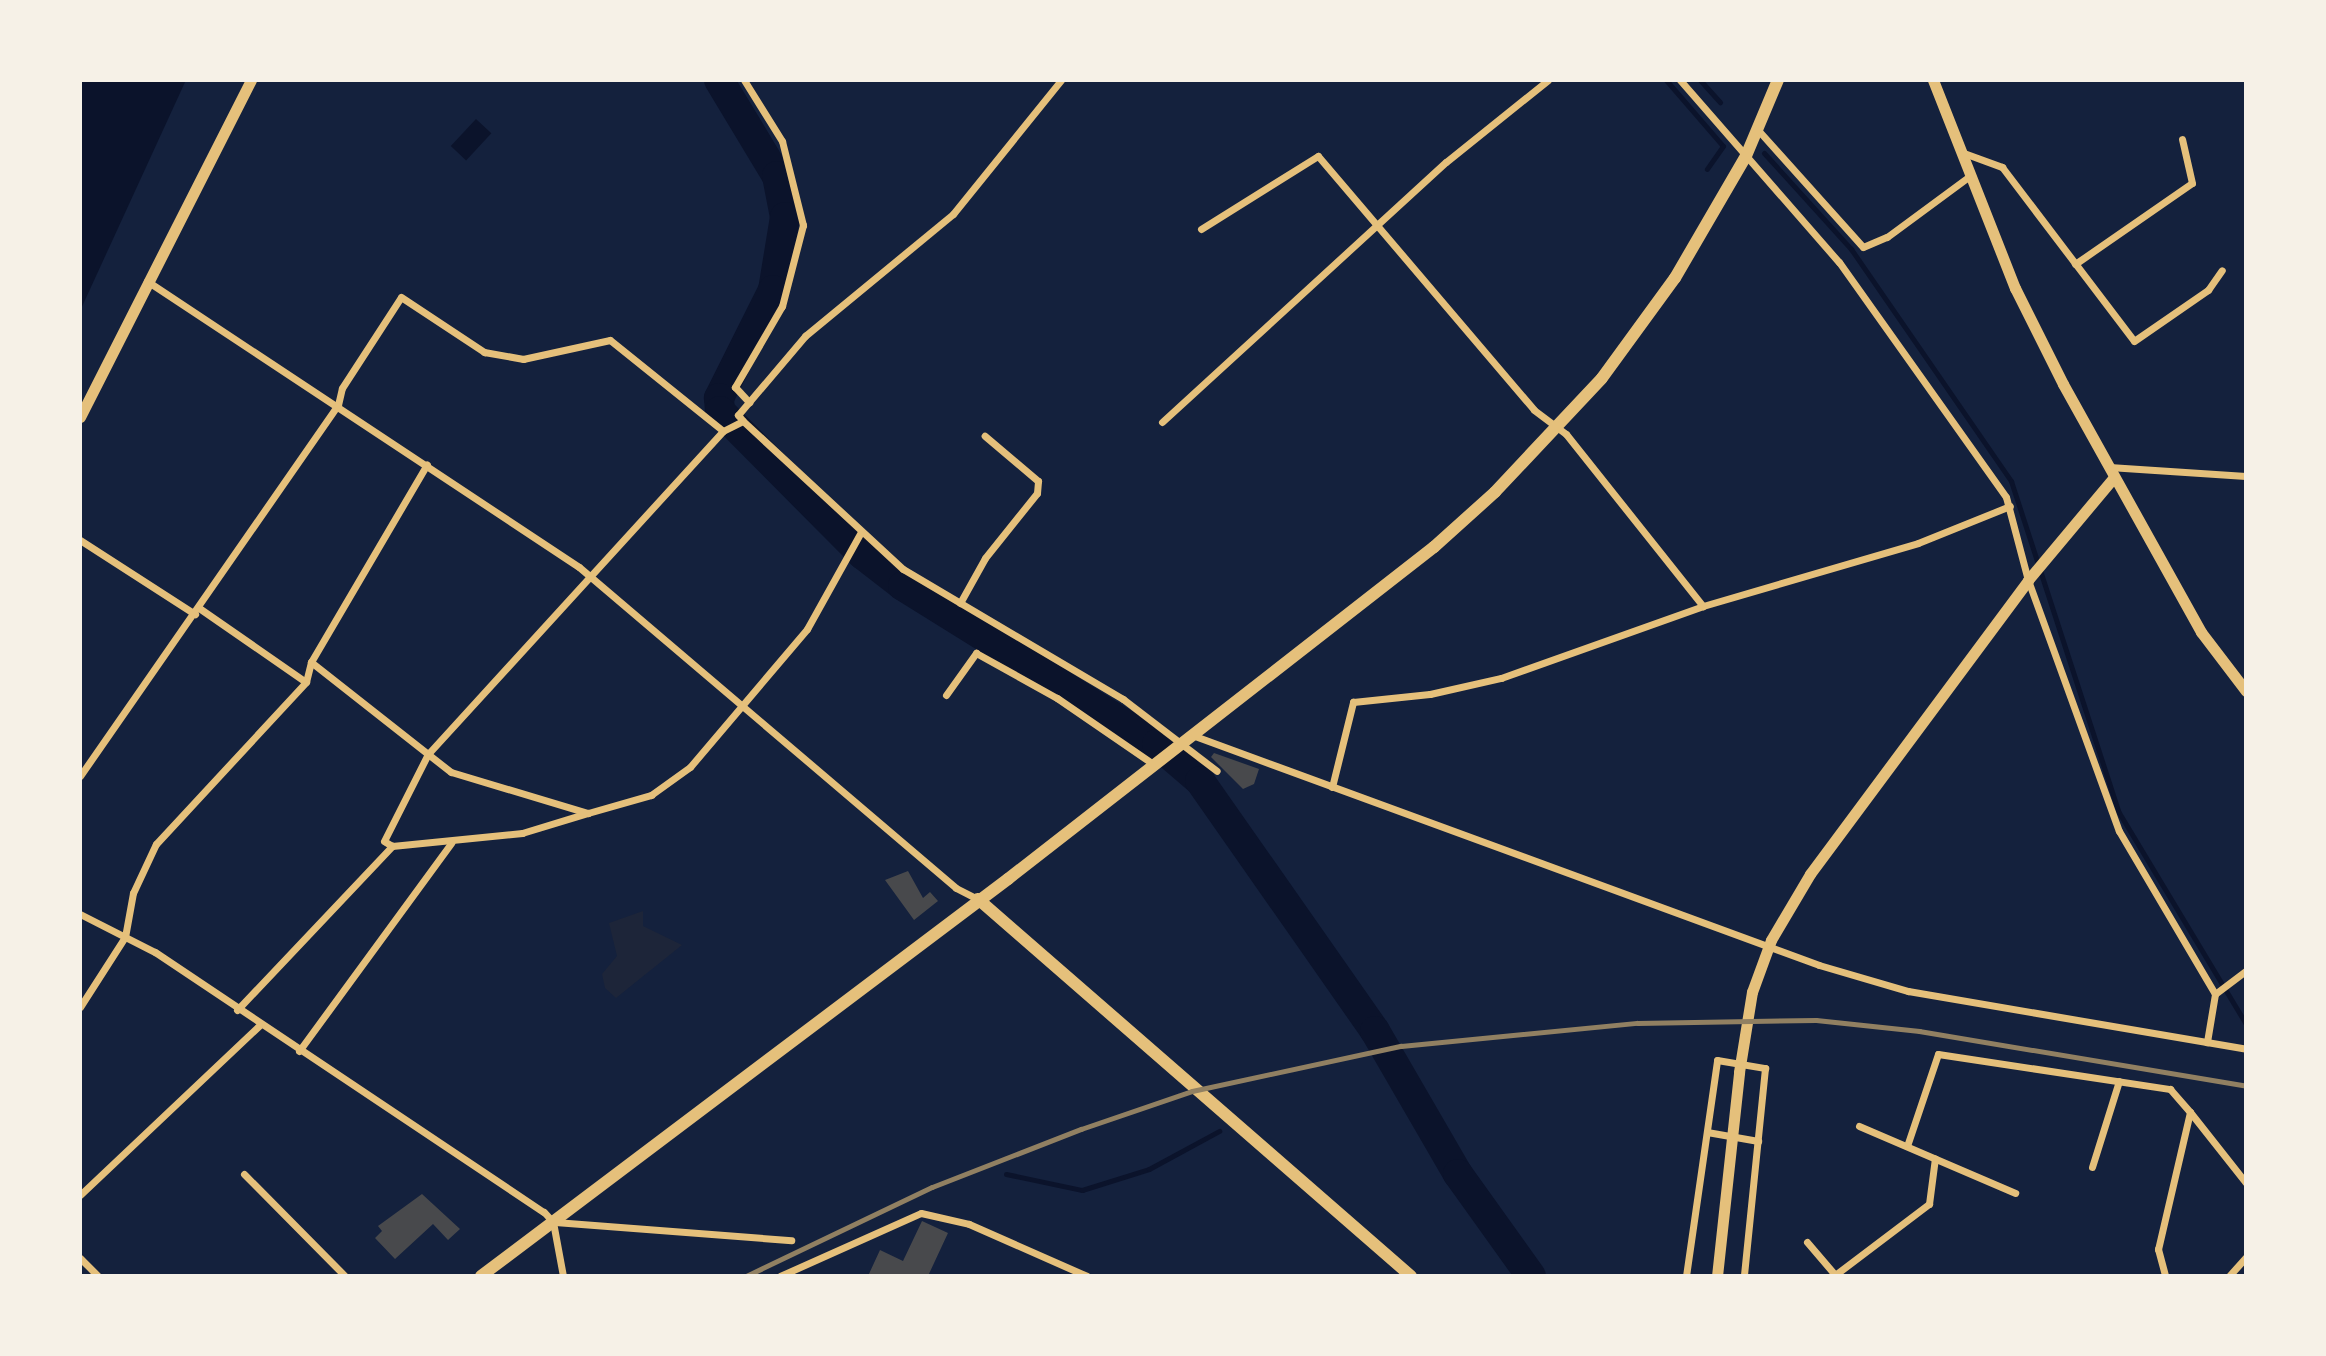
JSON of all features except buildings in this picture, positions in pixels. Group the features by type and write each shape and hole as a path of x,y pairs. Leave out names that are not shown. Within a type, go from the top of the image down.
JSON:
{"main road":[{"path":"80,417 146,281 176,234 251,80"},
{"path":"481,1276 978,899 1434,547 1558,427 1675,278 1746,156 1778,80"},
{"path":"1933,80 2015,288 2201,632 2246,691"},
{"path":"1717,1276 1752,992 1771,940 1854,815 2112,472"},
{"path":"978,899 1411,1276"}],"street":[{"path":"744,80 782,141 803,225 782,306 735,387 749,402"},
{"path":"1061,80 953,214 805,336 738,415 903,569 1123,699 1182,740 1217,771"},
{"path":"1162,422 1374,227 1548,80"},
{"path":"1680,80 1839,262 2010,506 2028,580 2119,831 2215,994 2207,1042"},
{"path":"1758,130 1863,247 1887,237 1971,175"},
{"path":"2075,264 2192,183 2182,139"},
{"path":"1961,152 2002,167 2134,341 2208,290 2222,270"},
{"path":"1201,229 1318,156 1374,227 1534,410 1558,427 1703,606"},
{"path":"146,281 338,405 589,574 956,888 978,899"},
{"path":"80,776 338,405 342,388 401,297 484,352 523,359 610,340 723,431"},
{"path":"743,421 723,431 589,574 428,754 384,841 392,846 451,843 522,833 651,795 690,767 807,629 861,532"},
{"path":"960,603 985,558 1037,493 1038,481 985,436"},
{"path":"80,1007 125,937 133,893 156,844 306,682 311,662 427,464"},
{"path":"2112,472 2246,476"},
{"path":"1332,787 1353,702 1430,694 1501,678 1703,606 1918,543 2010,506"},
{"path":"80,540 306,682"},
{"path":"946,695 976,653 1057,698 1155,761"},
{"path":"311,662 451,772 502,792 588,813"},
{"path":"1182,740 1332,787 1819,965 1908,991 2246,1049"},
{"path":"299,1051 451,843"},
{"path":"237,1010 392,846"},
{"path":"80,914 155,952 553,1222 791,1240"},
{"path":"2215,994 2246,971"},
{"path":"80,1195 260,1025"},
{"path":"1907,1146 1938,1054 2170,1089 2246,1183"},
{"path":"1686,1276 1717,1060 1765,1068 1744,1276"},
{"path":"2092,1167 2119,1081"},
{"path":"2165,1276 2158,1249 2190,1112"},
{"path":"1859,1126 2015,1193"},
{"path":"1707,1132 1758,1141"},
{"path":"1807,1242 1835,1276 1929,1204 1935,1158"},
{"path":"244,1174 345,1276"},
{"path":"780,1276 921,1213 969,1224 1087,1276"},
{"path":"553,1222 563,1276"},
{"path":"2229,1276 2246,1257"},
{"path":"80,1258 98,1276"}],"shaded area":[{"path":"80,80 186,80 80,311"},
{"path":"476,119 491,133 466,160 451,146"},
{"path":"643,911 643,926 682,945 616,998 605,988 602,974 617,956 609,923"}],"waterway":[{"path":"719,80 777,176 785,217 773,290 719,398 720,411 863,555 903,586 1157,744 1200,781 1375,1031 1458,1174 1531,1276"},
{"path":"1666,80 1723,146 1707,169"},
{"path":"1700,80 1720,102"},
{"path":"1764,153 1851,249 2011,481 2118,811 2246,1024"},
{"path":"1006,1174 1082,1190 1149,1169 1219,1131"}],"railway":[{"path":"746,1276 932,1187 1081,1129 1192,1091 1401,1046 1637,1023 1816,1020 1919,1031 2246,1086"}]}
